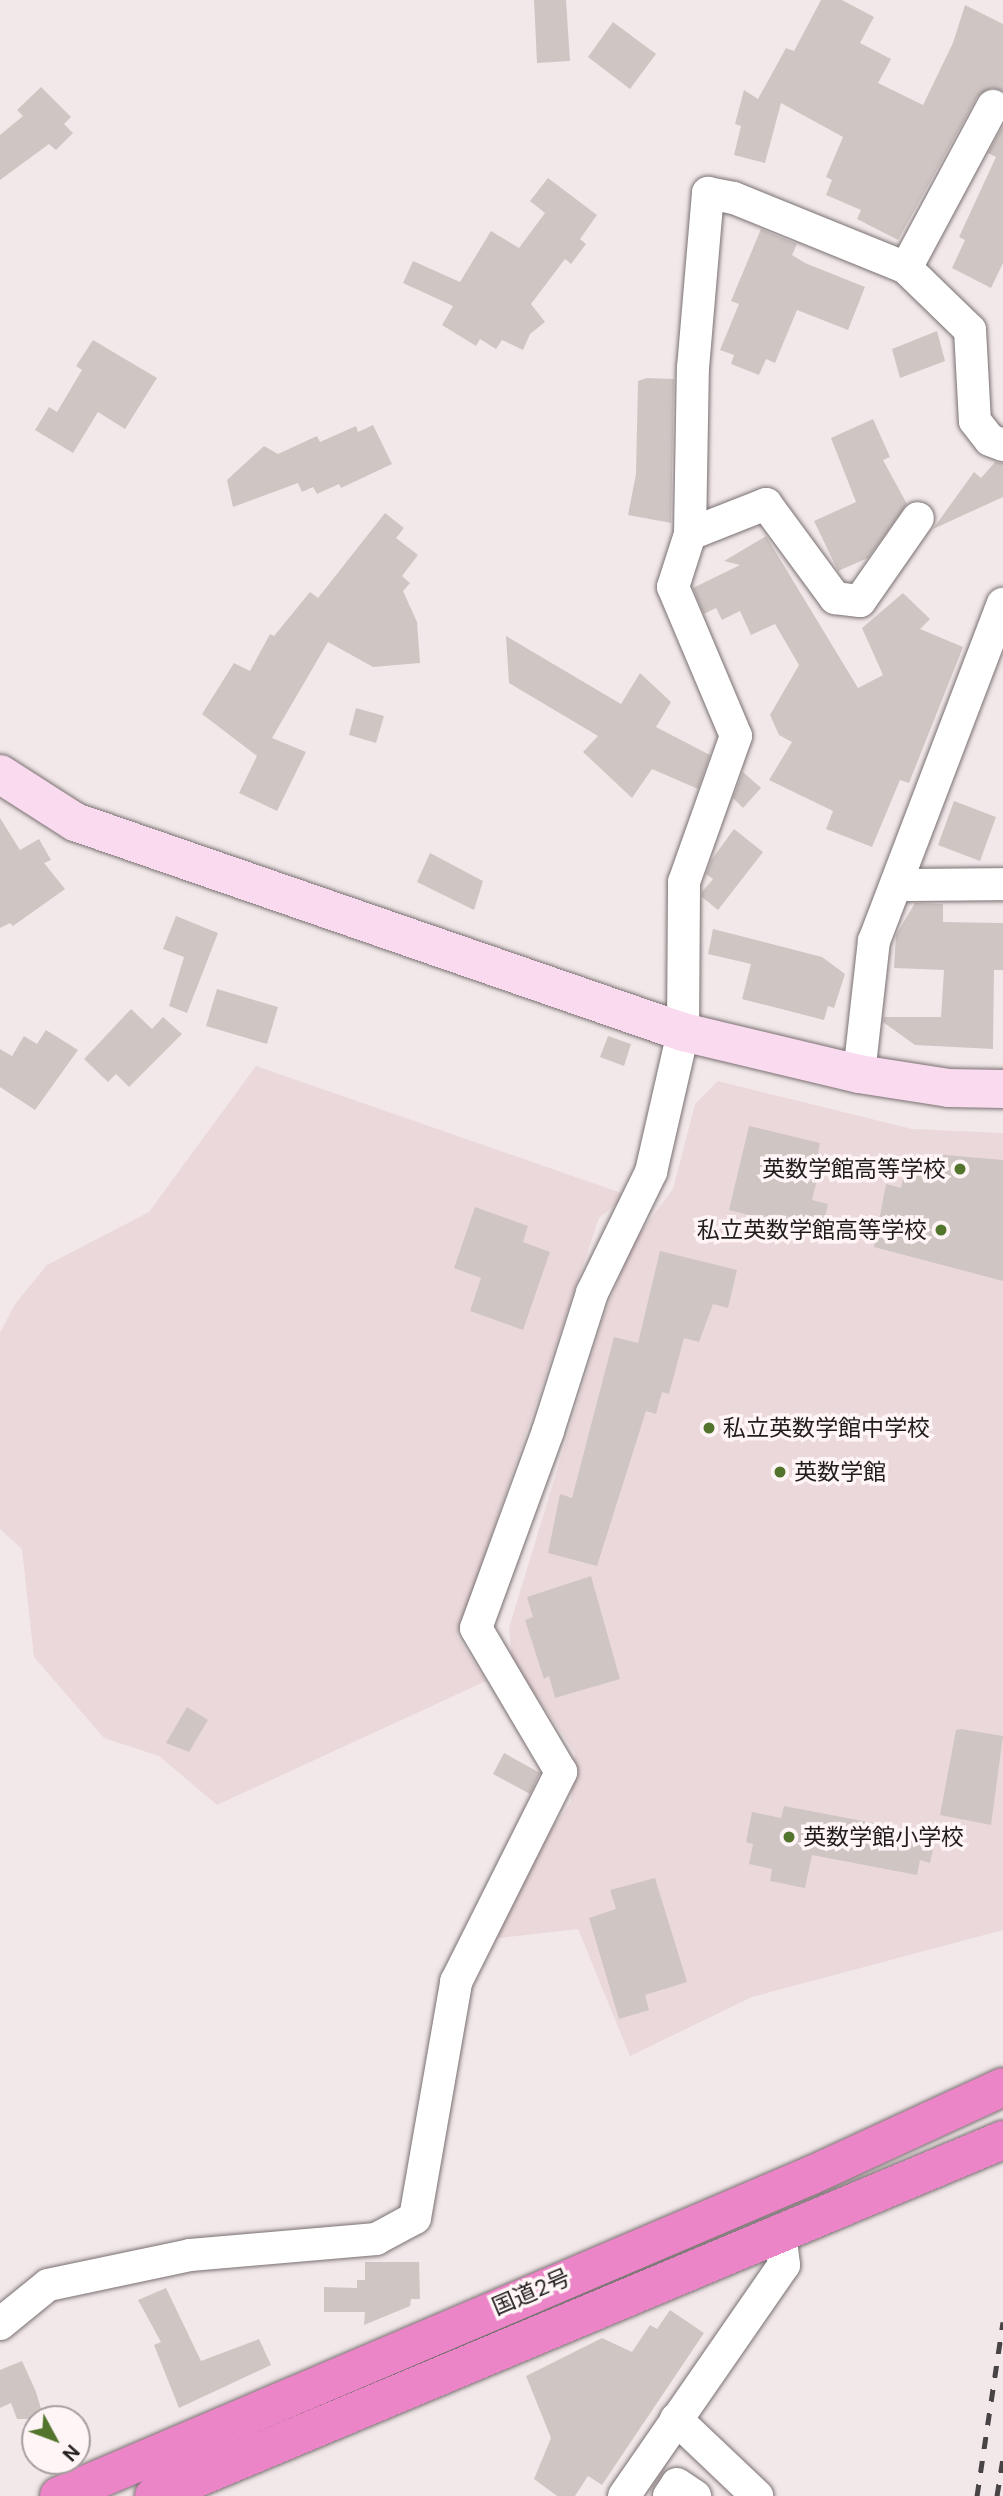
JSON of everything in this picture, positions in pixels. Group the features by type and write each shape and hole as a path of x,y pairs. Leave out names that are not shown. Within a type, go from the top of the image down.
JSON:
{"highway":[{"name":"国道2号","path":"59,2496 812,2175 1003,2087"},
{"name":"国道2号","path":"154,2496 780,2230 1003,2140"}],"street":[{"path":"906,268 993,106"},
{"path":"0,2324 48,2285 190,2255 376,2239 415,2218 456,1982 561,1772 477,1628 548,1431 592,1293 651,1172 683,1032 684,882 736,736 673,587 690,534 693,368 708,193 734,198 906,268 970,330 975,421 990,440 1003,445"},
{"path":"690,534 766,505 835,598 860,601 918,518"},
{"path":"859,1074 874,941 1003,604"},
{"path":"0,774 75,822 683,1032 859,1074 948,1088 1003,1089"},
{"path":"895,885 1003,884"},
{"path":"624,2496 784,2265 780,2230"},
{"path":"676,2419 757,2496"},
{"path":"669,2496 677,2484 695,2496"}],"shaded area":[{"path":"256,1066 627,1195 599,1218 457,1636 486,1681 217,1805 159,1756 104,1738 34,1657 22,1549 0,1529 0,1333 15,1304 47,1265 149,1212"},
{"name":"英数学館","path":"718,1081 912,1129 1003,1133 1003,1930 752,1997 630,2056 578,1929 491,1939 521,1871 571,1802 575,1753 512,1660 509,1628 604,1316 634,1241 673,1189 695,1104"}],"building":[{"path":"534,0 566,0 570,61 537,63"},
{"path":"821,0 842,0 874,17 860,43 891,59 878,83 923,105 953,43 965,5 1003,24 1003,91 992,88 977,97 898,240 857,219 861,210 826,195 832,180 826,177 843,137 781,103 765,163 734,155 741,126 735,124 744,90 758,99 786,48 794,51"},
{"path":"613,22 656,54 630,89 588,57"},
{"path":"41,87 71,117 64,124 73,133 56,150 49,144 0,180 0,135 23,116 17,110"},
{"path":"1003,126 1003,263 991,288 952,268 965,240 959,237 996,157 988,153"},
{"path":"548,178 597,215 580,239 586,244 571,264 565,259 531,304 545,322 530,334 523,350 502,340 496,349 480,339 476,346 442,325 453,306 403,283 413,261 460,282 491,231 519,248 545,213 530,201"},
{"path":"761,229 797,244 792,255 805,263 865,287 848,330 797,310 775,363 766,359 759,375 731,364 734,355 720,350 739,304 731,301"},
{"path":"937,331 945,361 900,378 892,349"},
{"path":"93,340 157,378 125,429 98,412 73,453 35,430 49,407 57,412 82,370 76,366"},
{"path":"647,378 674,379 671,523 628,515 636,474 638,381"},
{"path":"873,419 890,457 883,460 907,504 868,558 838,571 814,521 856,502 831,438"},
{"path":"373,425 392,464 341,488 339,484 317,494 313,487 302,492 298,483 233,507 227,480 264,446 278,454 317,436 320,442 356,426 358,432"},
{"path":"995,462 1003,463 1003,497 933,529 974,472 981,478"},
{"path":"385,513 404,528 396,538 418,555 402,576 410,583 403,591 417,622 420,663 373,667 328,642 272,738 306,752 277,811 239,793 257,756 202,714 234,663 250,671 270,634 274,636 310,592 318,598"},
{"path":"766,536 858,688 883,675 862,628 903,593 930,619 920,629 963,647 909,783 900,780 872,847 826,829 833,811 769,780 792,742 779,735 770,715 799,665 775,624 751,635 740,611 722,620 716,608 704,614 693,588 740,565 724,561"},
{"path":"506,636 621,704 640,673 671,702 656,727 710,755 698,789 652,769 632,798 583,752 598,736 509,683"},
{"path":"356,708 384,716 376,743 349,735"},
{"path":"743,772 761,788 743,808 733,798"},
{"path":"954,801 996,817 980,861 938,845"},
{"path":"0,818 20,850 39,839 51,860 44,863 65,889 13,926 10,923 0,928"},
{"path":"734,829 763,852 718,910 702,897 702,892 713,879 706,874 712,859"},
{"path":"430,853 483,881 474,910 417,882"},
{"path":"915,903 943,904 943,922 1003,923 1003,970 994,970 993,1049 915,1045 883,1022 884,1017 941,1017 944,970 894,968 896,935"},
{"path":"176,916 218,933 187,1013 169,1006 184,957 163,949"},
{"path":"713,929 822,957 845,974 834,1008 828,1006 824,1020 742,999 751,964 708,954"},
{"path":"217,989 278,1007 267,1044 206,1026"},
{"path":"131,1009 152,1029 163,1017 182,1034 129,1087 116,1074 108,1082 84,1059"},
{"path":"46,1030 78,1050 35,1110 0,1087 0,1049 12,1056 24,1036 37,1044"},
{"path":"608,1036 631,1044 624,1066 600,1057"},
{"path":"749,1126 820,1143 818,1153 823,1155 812,1200 828,1204 821,1235 758,1226 760,1218 729,1210"},
{"name":"私立英数学館高等学校","path":"935,1154 1003,1160 1003,1281 874,1247 886,1184 901,1188 905,1170 911,1171 913,1163 934,1168"},
{"path":"475,1207 528,1226 523,1242 550,1252 523,1330 470,1311 481,1278 454,1268"},
{"path":"660,1251 737,1270 728,1308 713,1304 699,1342 684,1338 669,1394 662,1392 656,1414 646,1411 597,1566 548,1553 560,1494 572,1498 614,1337 638,1343"},
{"path":"591,1576 620,1679 555,1698 549,1676 544,1679 525,1620 533,1617 527,1597"},
{"path":"187,1707 208,1720 189,1752 166,1743"},
{"path":"956,1730 1003,1736 991,1825 940,1815"},
{"path":"504,1753 540,1773 530,1794 493,1774"},
{"path":"784,1806 936,1835 930,1863 920,1860 917,1875 812,1855 805,1888 770,1881 772,1869 749,1864 753,1844 746,1842 752,1812 781,1818"},
{"path":"655,1878 687,1982 645,1995 649,2010 619,2019 589,1918 616,1909 610,1890"},
{"path":"365,2262 419,2262 420,2299 411,2299 410,2306 364,2325 365,2312 324,2312 324,2287 357,2288 357,2280 365,2280"},
{"path":"166,2288 201,2361 259,2339 271,2365 179,2408 154,2345 161,2342 138,2300"},
{"path":"670,2310 704,2333 602,2485 588,2476 575,2496 557,2496 534,2479 551,2438 526,2376 602,2338 632,2352 650,2325 657,2329"},
{"path":"22,2361 36,2392 40,2405 21,2405 21,2419 17,2419 11,2403 0,2408 0,2370"}],"railway":[{"path":"977,2496 1003,2322"},
{"path":"997,2496 1003,2458"}],"place":[{"name":"英数学館高等学校","path":"960,1169"},
{"name":"私立英数学館高等学校","path":"941,1230"},
{"name":"私立英数学館中学校","path":"709,1428"},
{"name":"英数学館","path":"780,1472"},
{"name":"英数学館小学校","path":"789,1837"}]}
